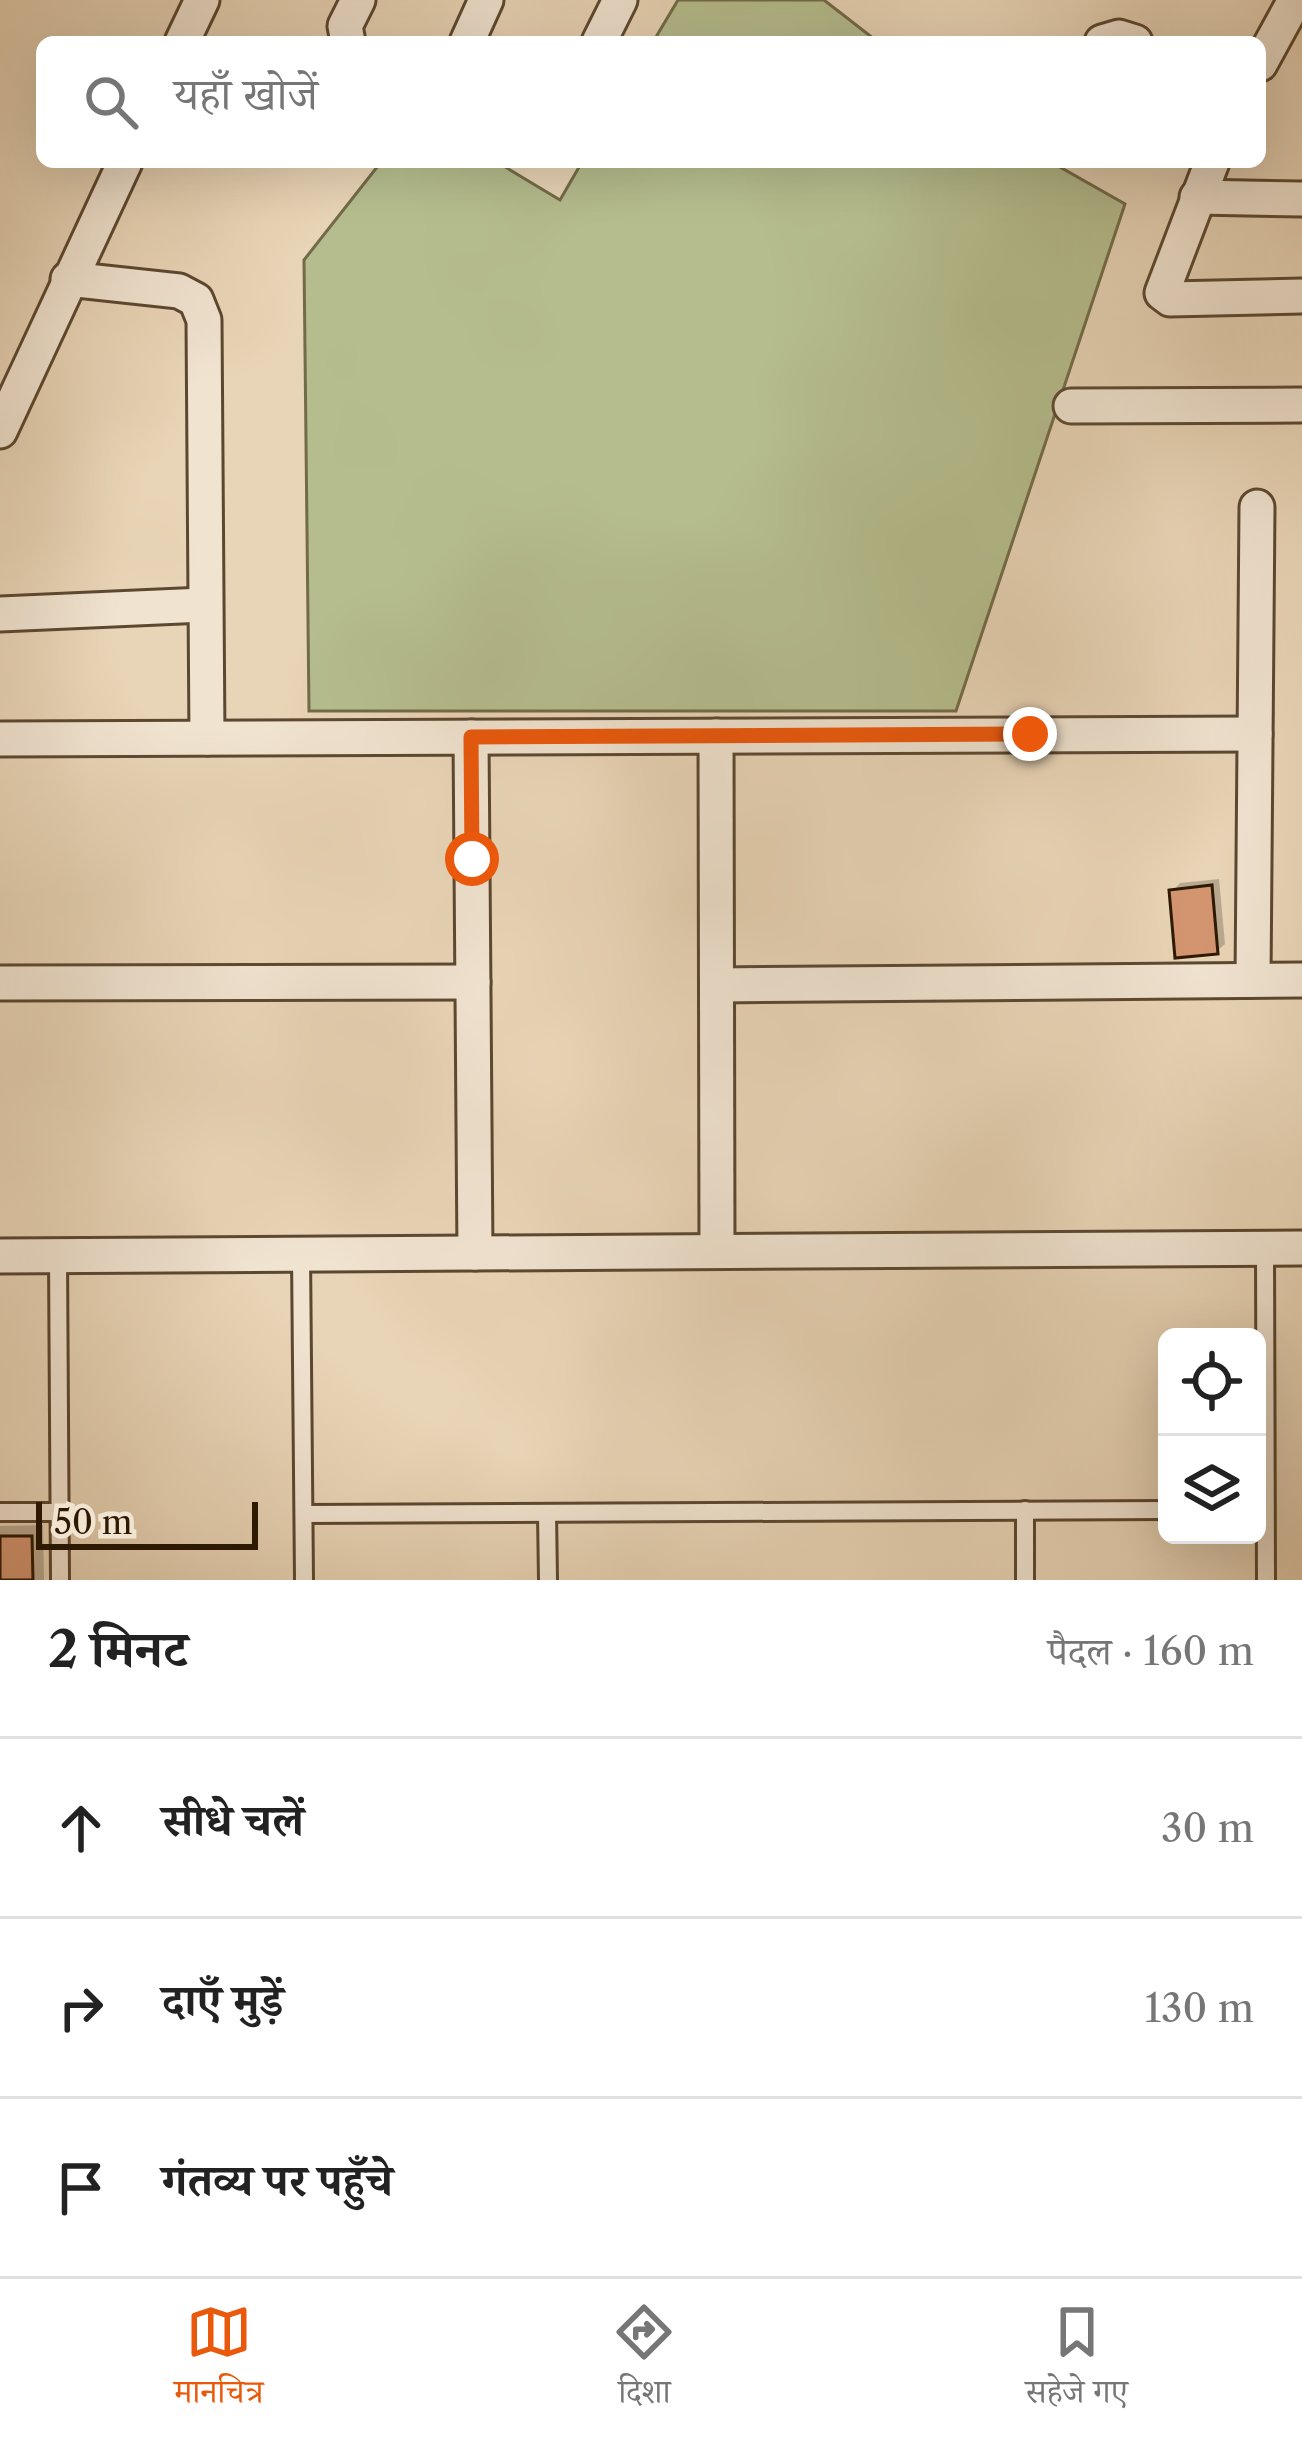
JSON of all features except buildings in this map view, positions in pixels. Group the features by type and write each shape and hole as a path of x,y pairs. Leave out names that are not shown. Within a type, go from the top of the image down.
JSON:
{"street":[{"path":"185,36 202,0"},
{"path":"347,36 346,26 358,0"},
{"path":"470,36 486,0"},
{"path":"602,36 620,0"},
{"path":"1266,53 1295,0"},
{"path":"0,431 121,168"},
{"path":"1210,168 1162,293 1170,298 1302,296"},
{"path":"1197,197 1302,199"},
{"path":"68,279 179,291 196,300 204,320 207,738"},
{"path":"1071,406 1302,405"},
{"path":"1253,980 1257,507"},
{"path":"0,614 204,605"},
{"path":"0,739 1255,734"},
{"path":"716,736 717,1251"},
{"path":"471,737 475,1253"},
{"path":"717,986 1302,980"},
{"path":"0,983 473,982"},
{"path":"0,1256 1302,1247"}],"lane":[{"path":"1262,1436 1265,1248"},
{"path":"301,1254 304,1580"},
{"path":"58,1255 60,1580"},
{"path":"1025,1510 1025,1580"},
{"path":"304,1514 1158,1510"},
{"path":"0,1512 60,1512"},
{"path":"548,1513 548,1580"},
{"path":"1263,1544 1266,1580"}],"green space":[{"path":"678,0 824,0 870,36 657,36"},
{"path":"376,168 507,168 560,200 579,168 1062,168 1125,204 956,711 309,711 304,260"}],"route":[{"path":"472,859 471,737 1030,734"}]}
